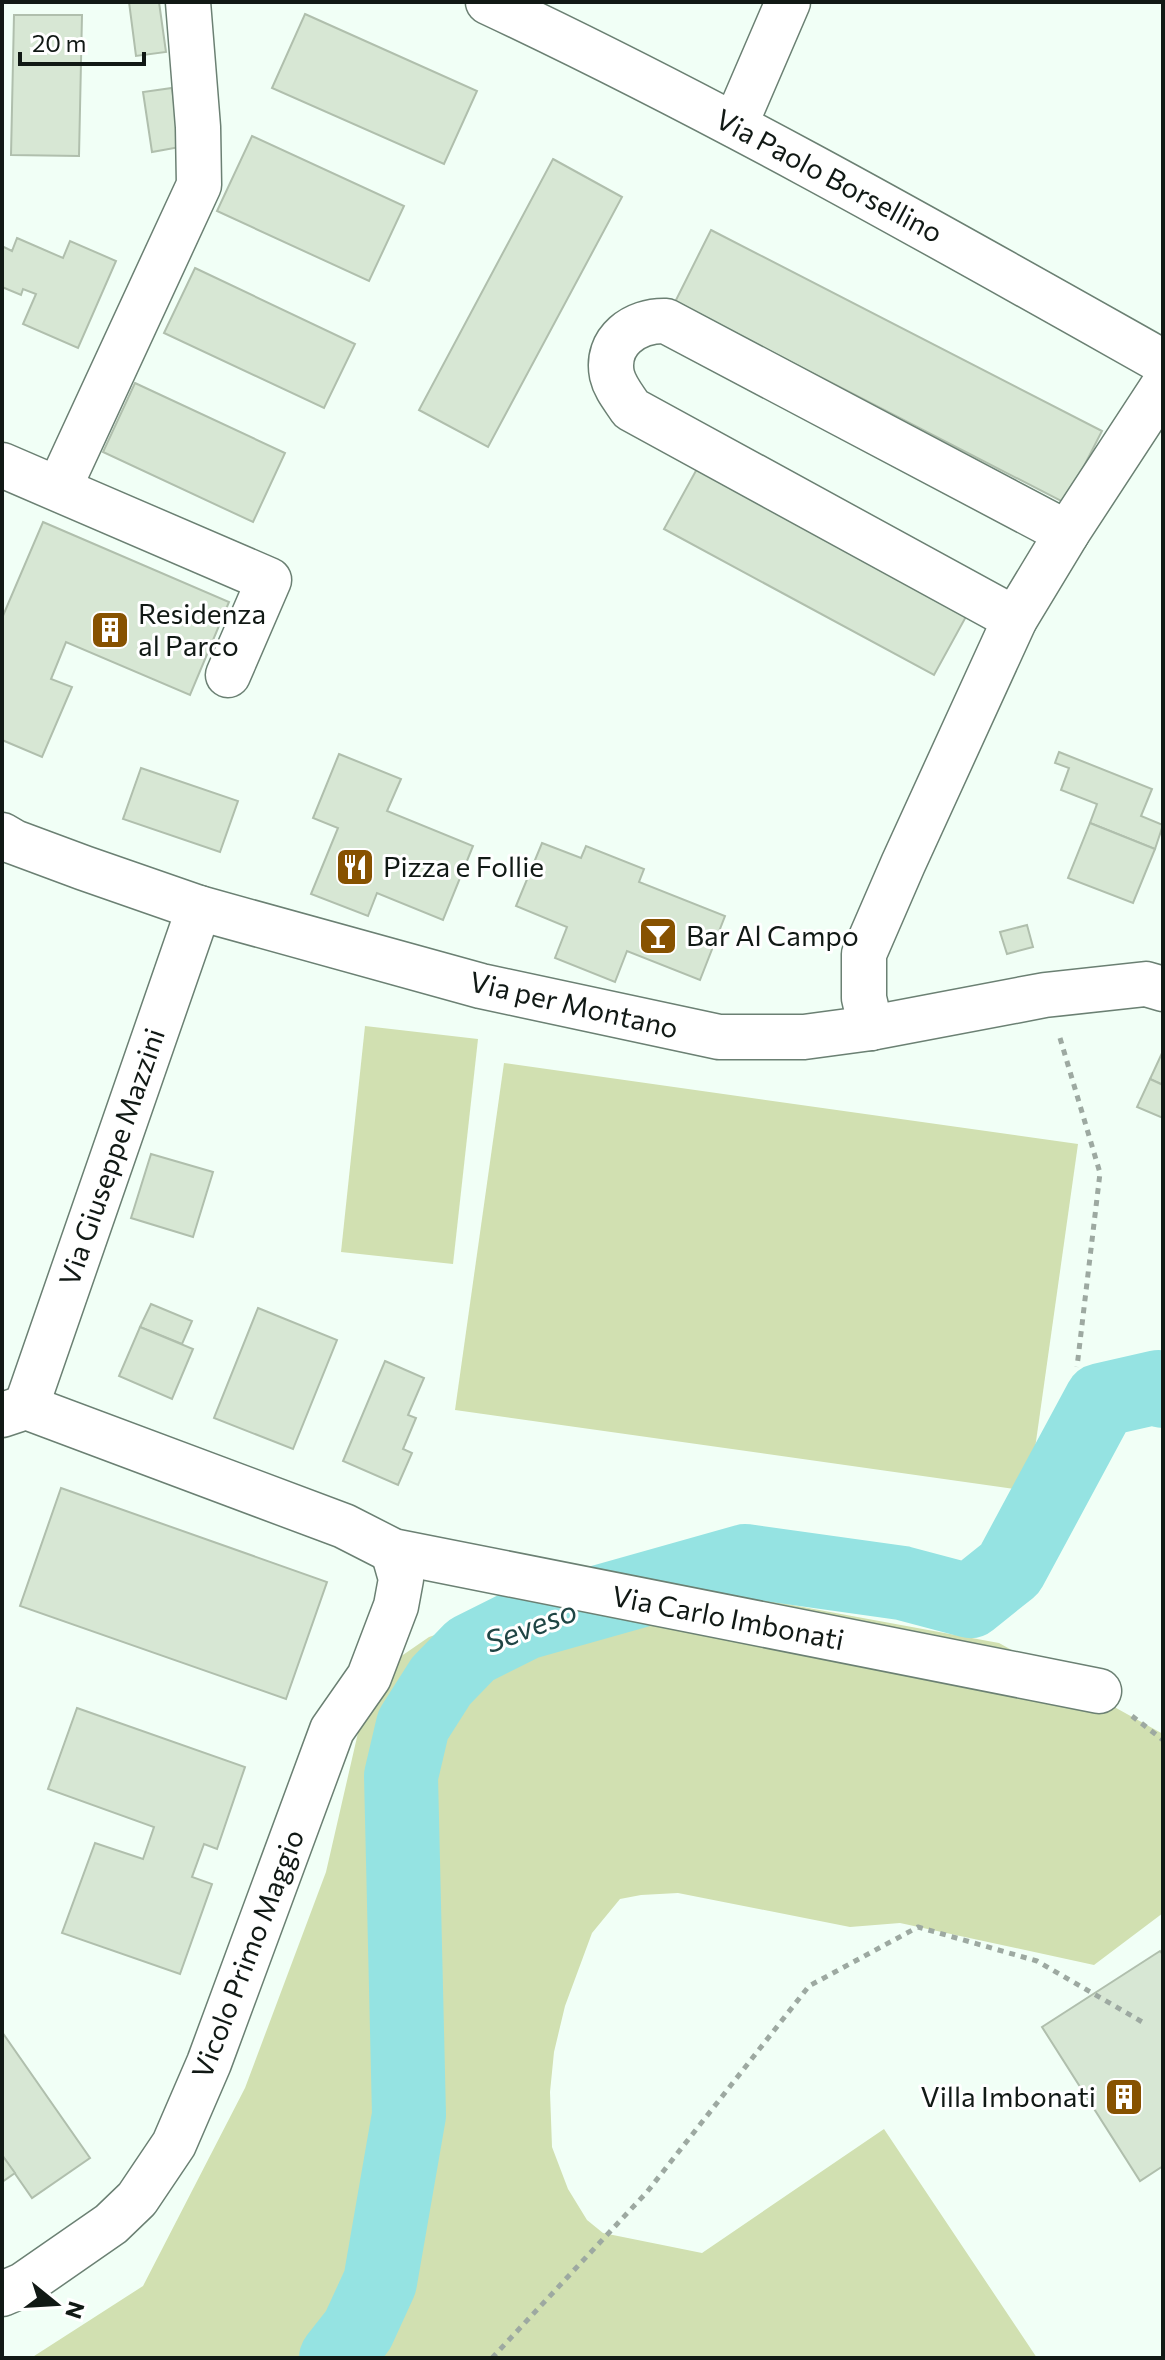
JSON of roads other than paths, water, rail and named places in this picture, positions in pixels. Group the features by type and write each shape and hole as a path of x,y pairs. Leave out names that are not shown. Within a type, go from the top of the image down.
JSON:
{"street":[{"path":"59,488 199,185 198,127 188,2"},
{"name":"Via Paolo Borsellino","path":"488,2 735,125 876,200 1163,362"},
{"path":"735,125 788,2"},
{"path":"1015,619 631,409 615,386 611,372 616,344 637,325 651,320 666,321 1067,533"},
{"path":"871,1028 864,998 864,954 1015,619 1163,386"},
{"path":"2,465 269,580 228,675"},
{"name":"Via per Montano","path":"2,835 84,868 199,908 481,986 719,1037 804,1037 871,1028 1045,995 1146,984 1163,989"},
{"name":"Via Giuseppe Mazzini","path":"14,1411 199,908"},
{"name":"Via Carlo Imbonati","path":"14,1411 344,1526 393,1551 1099,1691"},
{"name":"Vicolo Primo Maggio","path":"2,2294 23,2285 111,2224 137,2199 174,2144 209,2063 332,1730 369,1677 396,1606 401,1579 393,1551"}],"waterway":[{"name":"Seveso","path":"336,2358 358,2330 380,2282 409,2115 401,1776 413,1725 441,1681 471,1650 525,1623 745,1561 902,1583 970,1601 1010,1569 1101,1400 1158,1387 1163,1391"}],"place":[{"name":"Residenza al Parco","path":"110,630"},
{"name":"Pizza e Follie","path":"355,867"},
{"name":"Bar Al Campo","path":"658,936"},
{"name":"Villa Imbonati","path":"1124,2097"}]}
